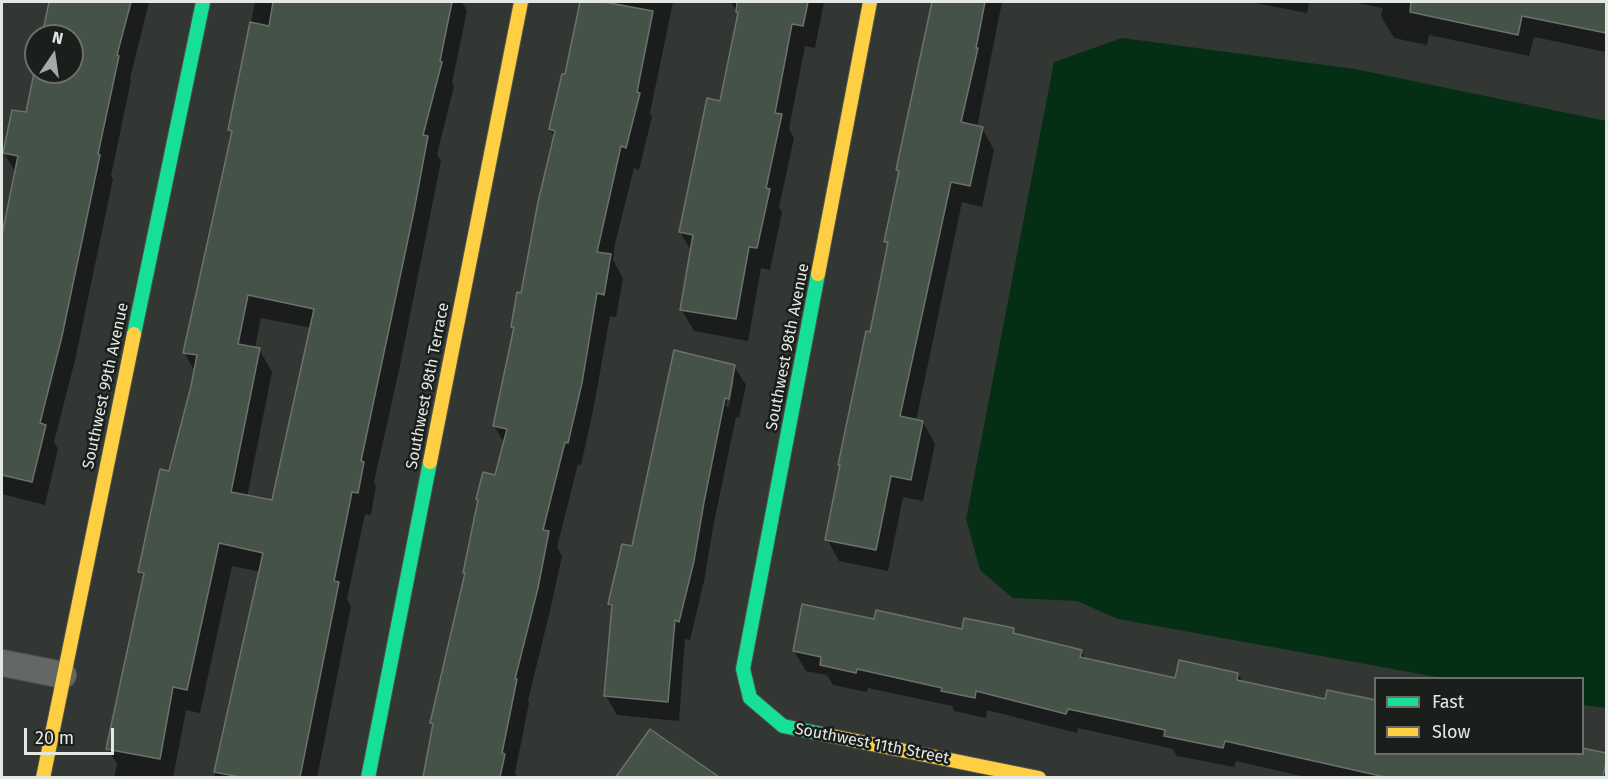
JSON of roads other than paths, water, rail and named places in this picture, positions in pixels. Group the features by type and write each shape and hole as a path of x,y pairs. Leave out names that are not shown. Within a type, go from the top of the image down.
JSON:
{"street":[{"name":"Southwest 99th Avenue","path":"43,777 203,2"},
{"name":"Southwest 98th Terrace","path":"368,777 521,2"},
{"name":"Southwest 98th Avenue","path":"750,698 743,669 870,2"},
{"path":"2,663 63,675"},
{"name":"Southwest 11th Street","path":"750,698 783,726 1039,777"}]}
